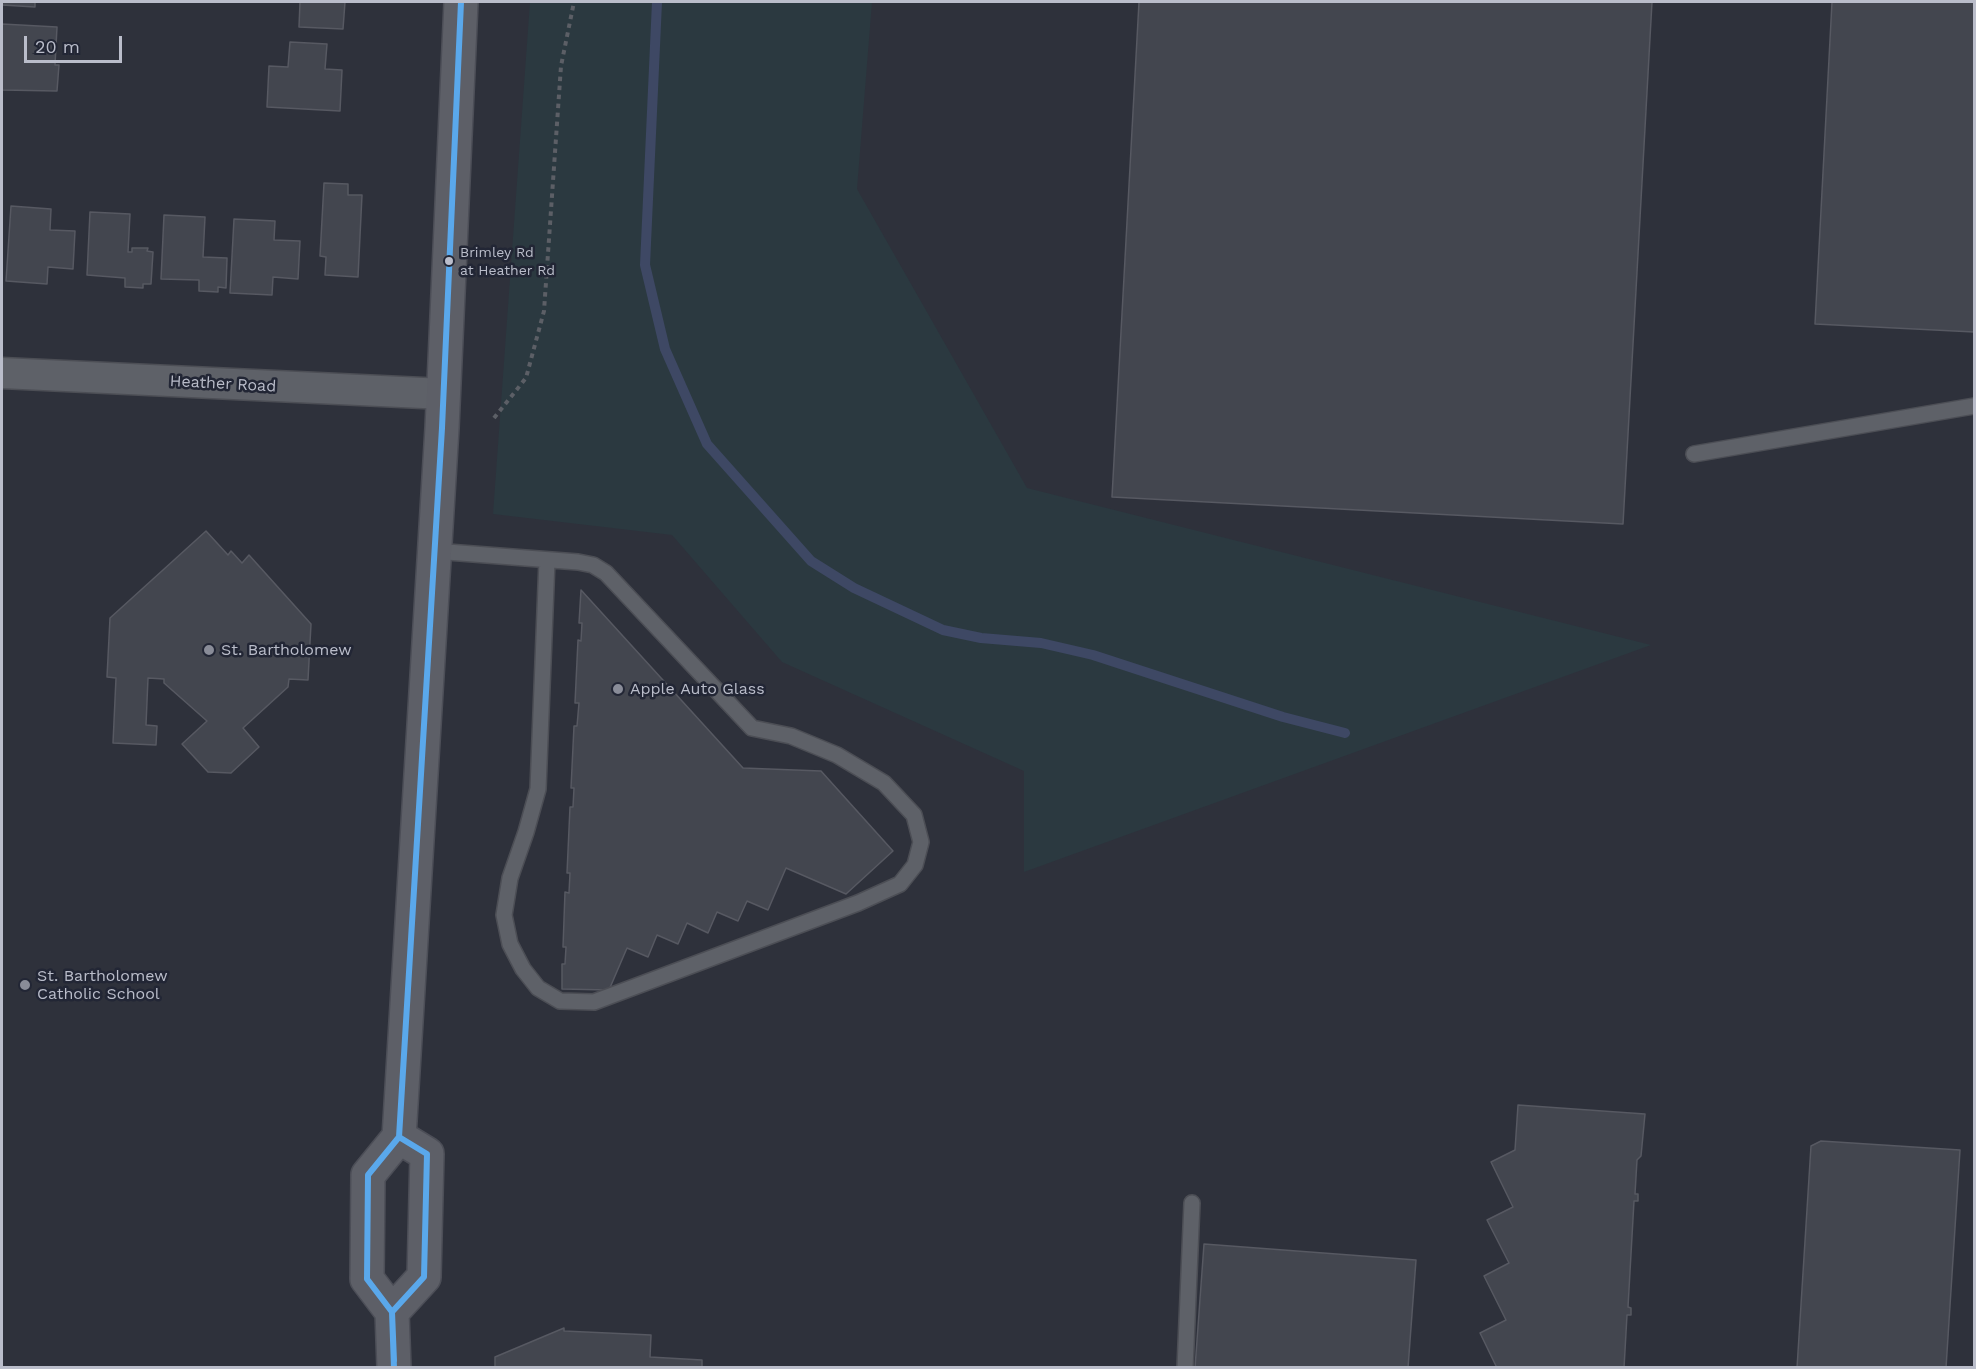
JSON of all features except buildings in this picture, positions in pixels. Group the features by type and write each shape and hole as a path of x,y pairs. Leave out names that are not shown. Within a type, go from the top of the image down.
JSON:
{"main road":[{"path":"394,1368 392,1312 367,1279 368,1175 399,1137 444,394 461,2"},
{"path":"392,1312 424,1277 427,1154 399,1137"}],"street":[{"name":"Heather Road","path":"2,373 444,394"}],"lane":[{"path":"1694,454 1974,406"},
{"path":"434,551 547,560 593,565 606,573 752,728 791,736 828,751 884,783 914,816 921,842 915,866 900,884 858,903 594,1002 560,1001 538,988 523,969 510,944 504,915 510,878 538,789 547,560"},
{"path":"1185,1368 1192,1203"}],"path":[{"path":"494,418 526,378 544,311 561,66 574,2"}],"shaded area":[{"path":"530,2 872,2 857,189 1027,488 1651,645 1024,872 1024,771 782,662 672,535 493,514"}],"waterway":[{"path":"657,2 645,265 665,349 707,444 811,561 854,588 943,630 981,638 1041,643 1093,655 1283,717 1345,733"}],"transit line":[{"path":"394,1368 392,1312 367,1279 368,1175 399,1137 442,428 461,2"},
{"path":"394,1361 392,1312 424,1277 427,1154 399,1137"}],"place":[{"name":"Brimley Rd at Heather Rd","path":"449,261"},
{"name":"St. Bartholomew","path":"209,650"},
{"name":"Apple Auto Glass","path":"618,689"},
{"name":"St. Bartholomew Catholic School","path":"25,985"}]}
